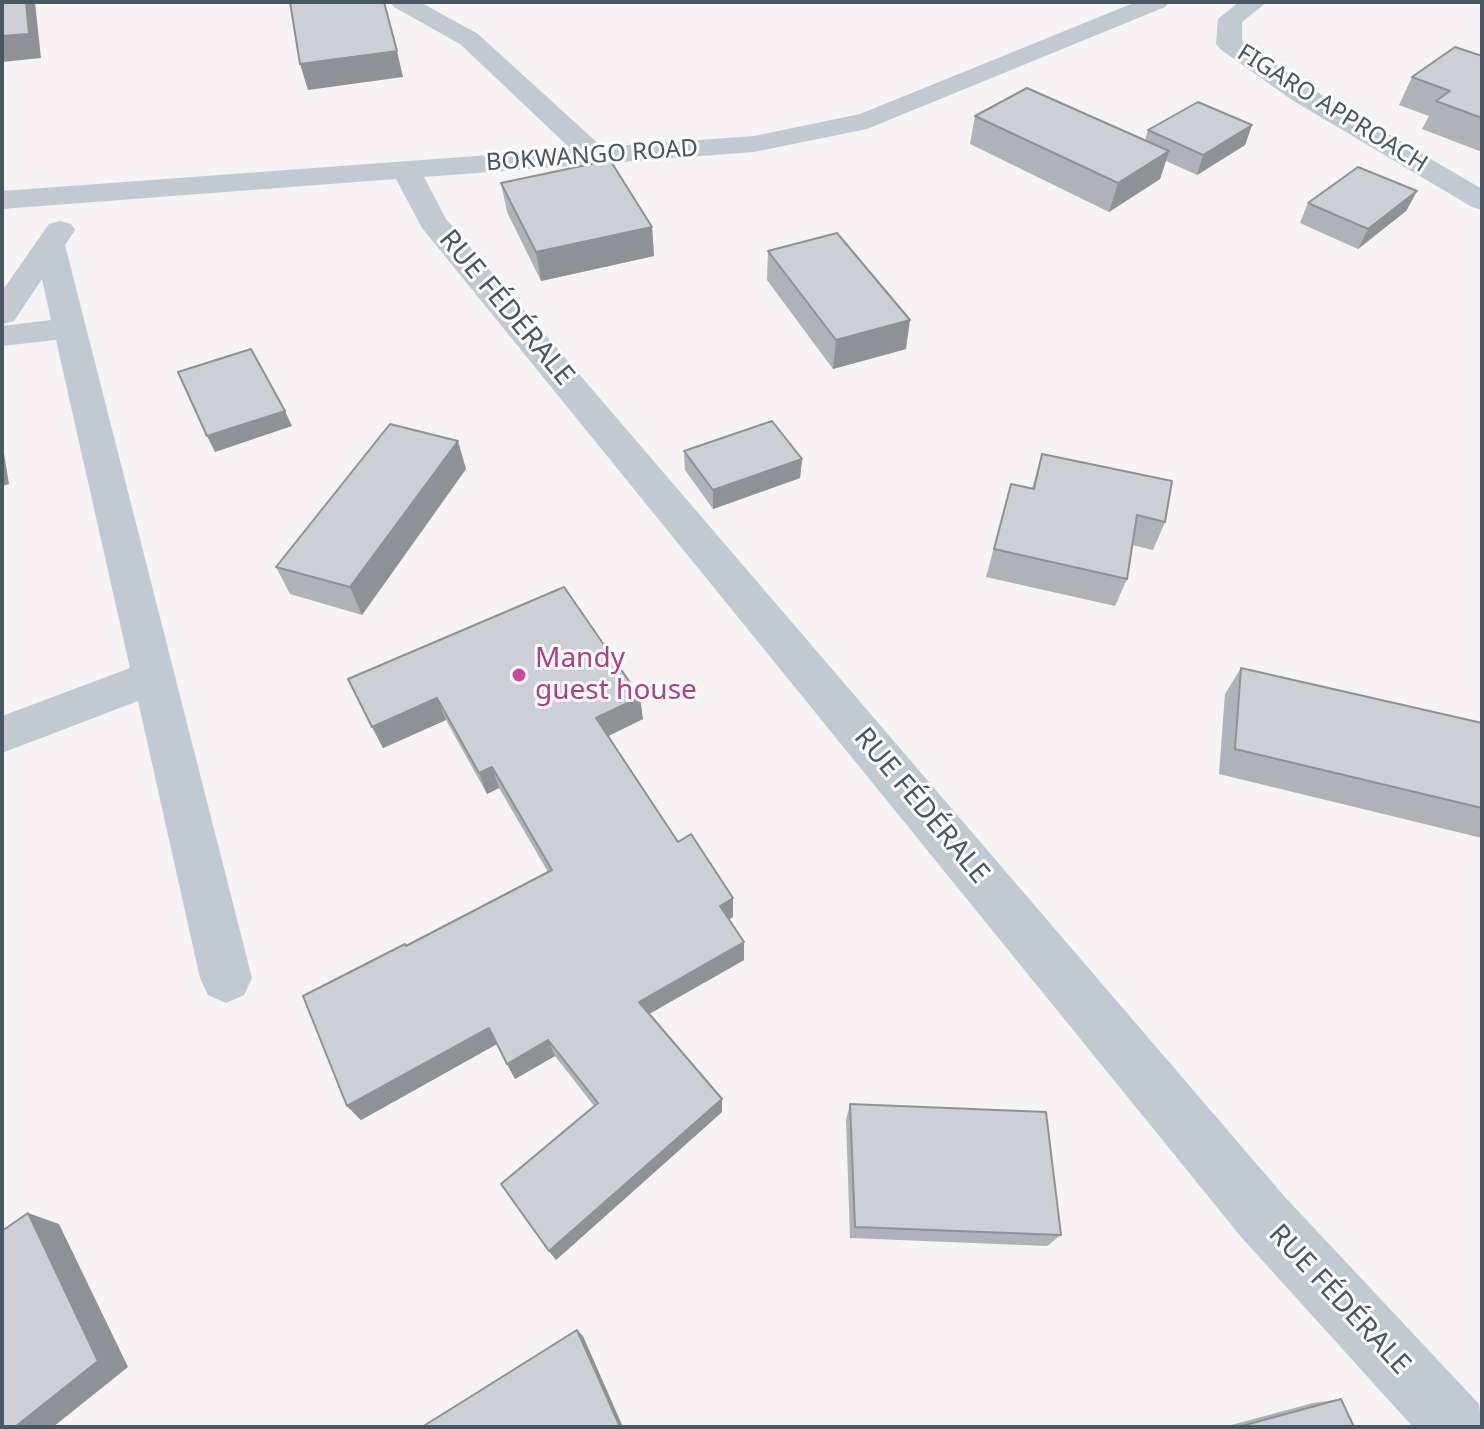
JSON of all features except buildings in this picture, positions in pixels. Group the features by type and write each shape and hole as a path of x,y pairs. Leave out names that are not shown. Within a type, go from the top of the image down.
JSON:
{"street":[{"path":"402,2 469,39 595,156"},
{"name":"BOKWANGO ROAD","path":"2,200 86,191 754,144 867,121 1157,2"},
{"name":"FIGARO APPROACH","path":"1255,2 1230,19 1229,44 1301,94 1482,201"},
{"name":"RUE FÉDÉRALE","path":"405,169 433,222 1253,1205 1456,1427"},
{"path":"2,314 86,191"},
{"path":"50,246 226,978"},
{"path":"2,336 70,328"},
{"path":"2,735 154,677"}],"place":[{"name":"Mandy guest house","path":"519,675"}]}
